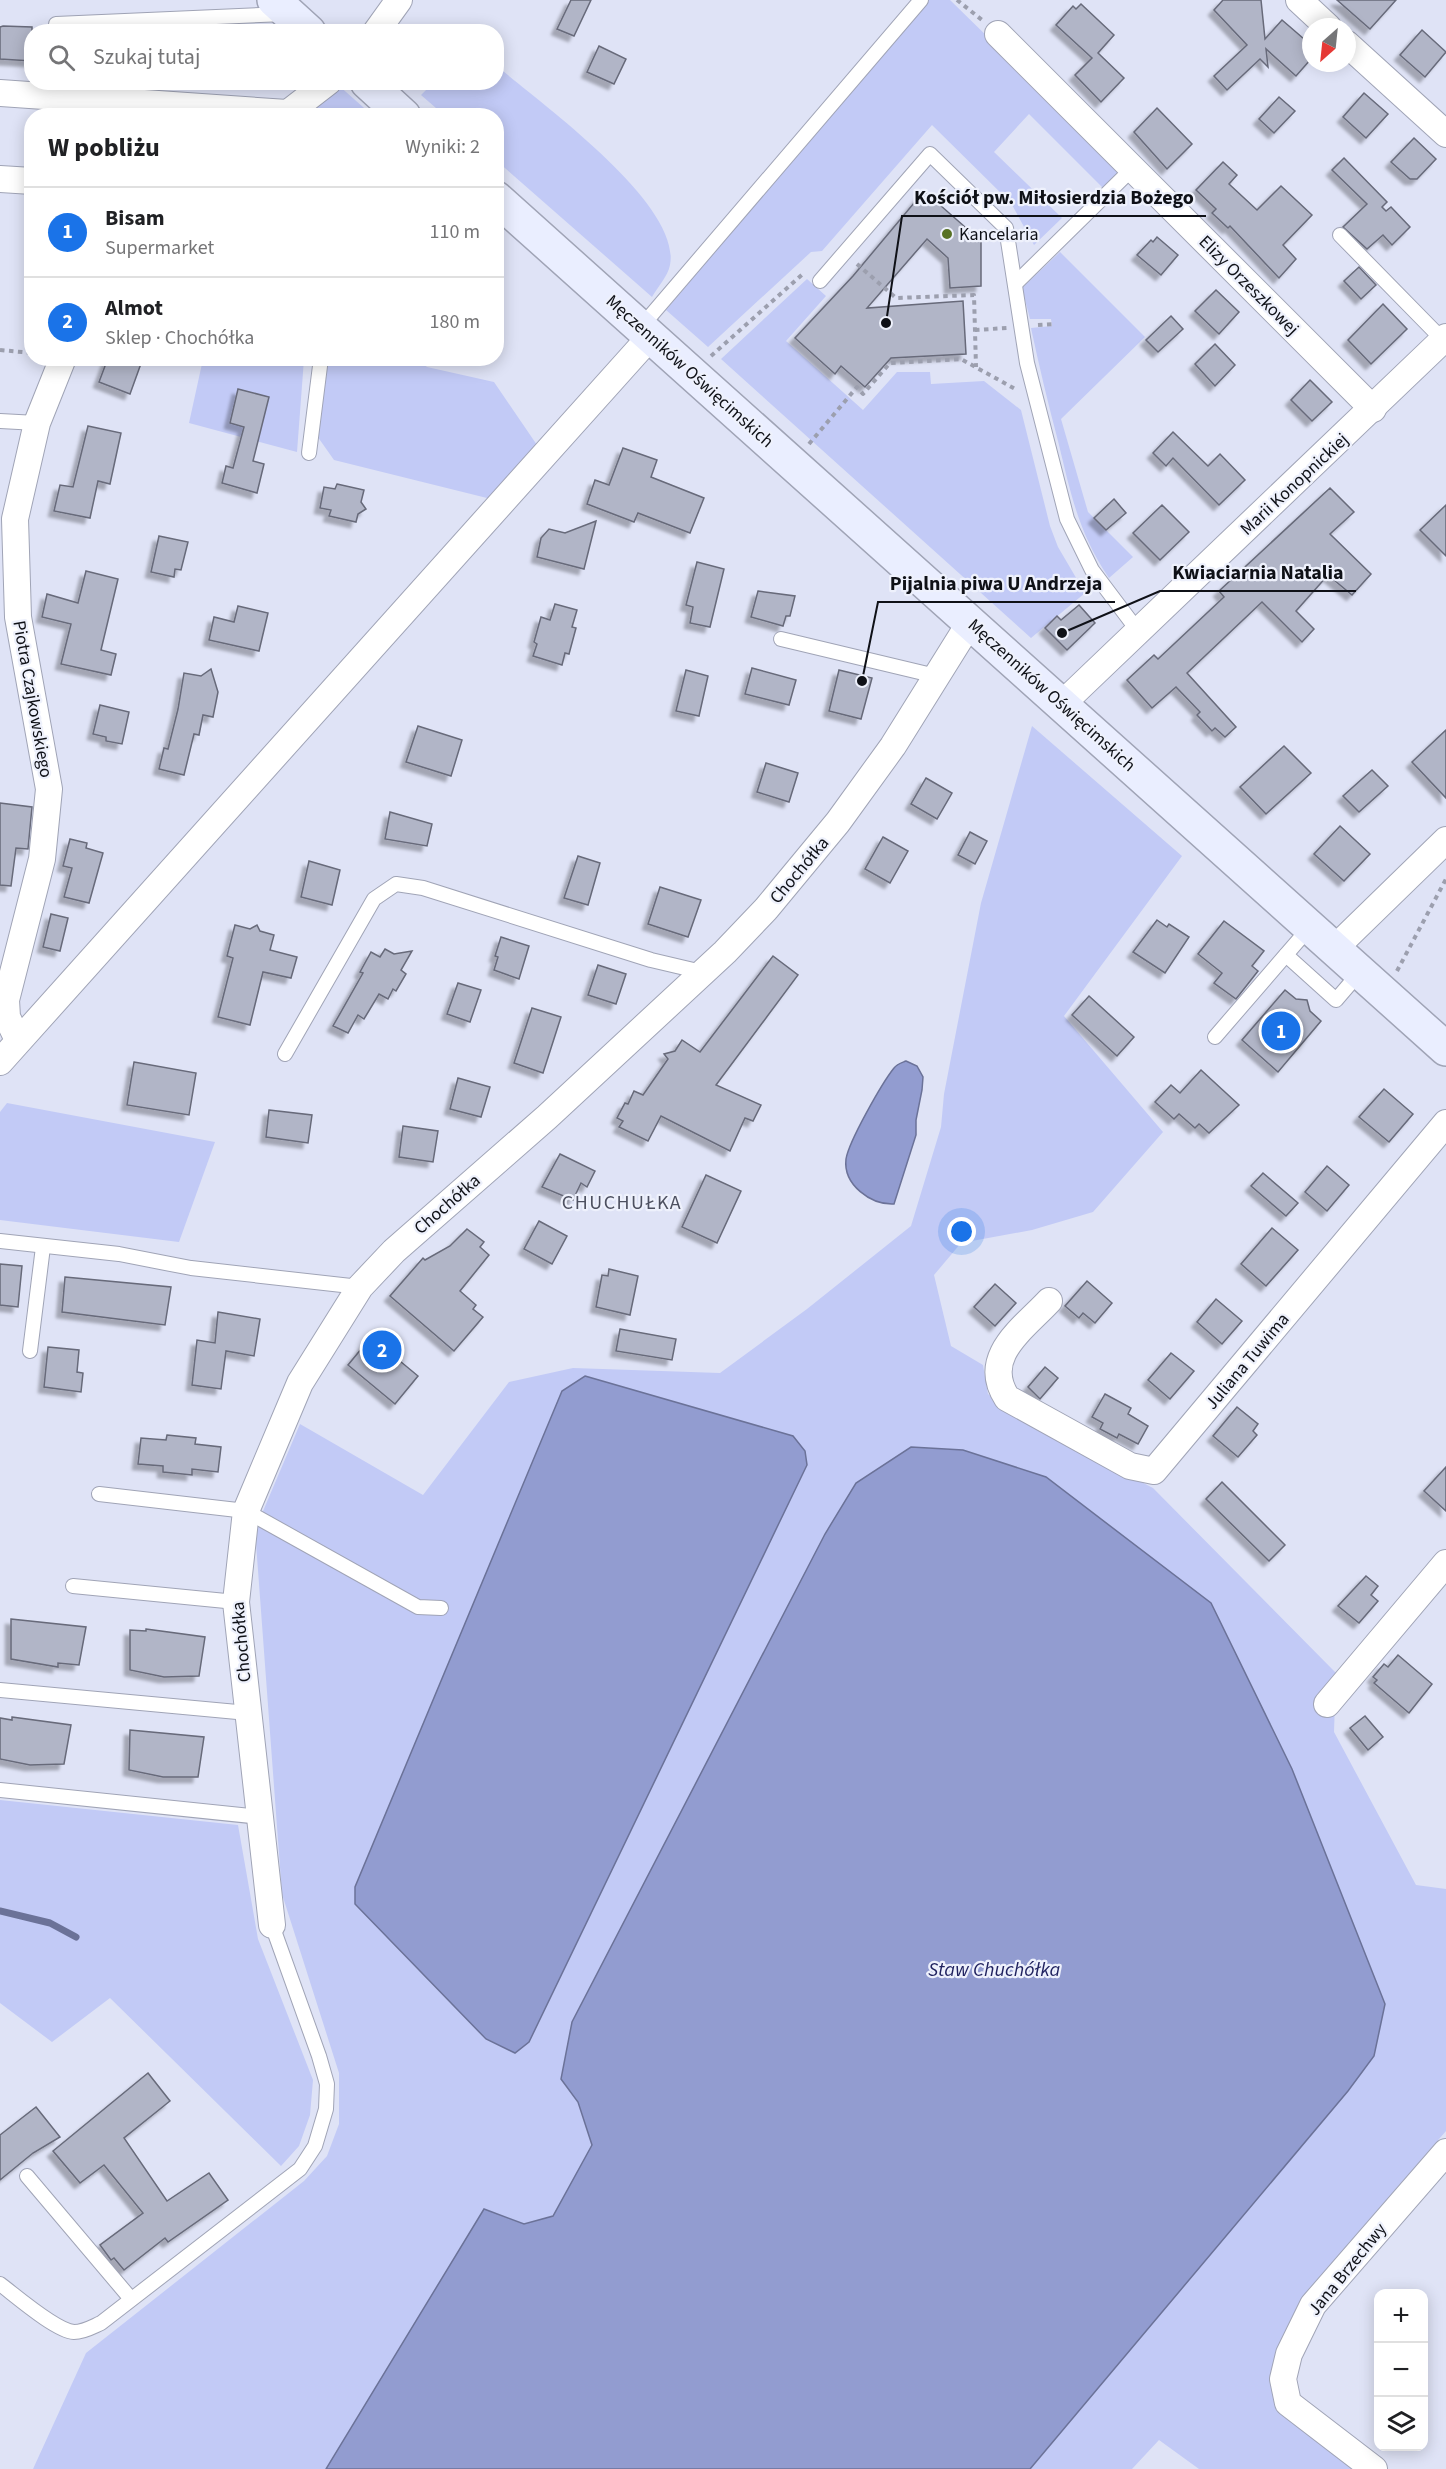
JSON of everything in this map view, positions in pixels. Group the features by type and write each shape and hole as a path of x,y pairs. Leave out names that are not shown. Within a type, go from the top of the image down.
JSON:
{"main road":[{"path":"376,90 395,108"},
{"name":"Męczenników Oświęcimskich","path":"504,205 971,621 1446,1049"}],"street":[{"path":"382,24 399,0"},
{"path":"1299,0 1318,18"},
{"name":"Elizy Orzeszkowej","path":"989,26 1373,409"},
{"path":"1356,52 1446,134"},
{"path":"294,108 318,90"},
{"path":"0,93 204,108"},
{"path":"0,179 24,180"},
{"path":"0,1062 646,332"},
{"name":"Marii Konopnickiej","path":"1062,704 1445,339"},
{"name":"Piotra Czajkowskiego","path":"18,1040 8,1017 6,1000 42,859 50,789 9,616 15,519 37,423 60,366"},
{"name":"Chochółka","path":"272,1925 236,1602 246,1511 300,1383 360,1287 394,1251 547,1117 725,952 766,909 838,822 893,746 971,621"},
{"path":"1335,949 1446,840"},
{"name":"Juliana Tuwima","path":"1049,1301 1003,1350 998,1361 1001,1388 1007,1398 1130,1466 1154,1472 1446,1123"},
{"path":"1327,1704 1446,1563"},
{"name":"Jana Brzechwy","path":"1374,2469 1288,2403 1283,2379 1288,2354 1313,2305 1446,2152"}],"lane":[{"path":"646,332 921,0"},
{"path":"56,24 291,15"},
{"path":"824,277 930,154 1006,228 1027,363 1067,519 1092,570 1138,631"},
{"path":"1015,284 1132,170"},
{"path":"1340,235 1445,339"},
{"path":"309,453 320,366"},
{"path":"0,421 37,423"},
{"path":"781,639 936,676"},
{"path":"285,1054 374,899 396,884 423,888 651,960 702,972"},
{"path":"1215,1037 1310,927"},
{"path":"1286,955 1336,1000 1360,972"},
{"path":"0,1241 120,1254 191,1268 360,1287"},
{"path":"30,1351 43,1247"},
{"path":"99,1494 246,1511 418,1607 441,1608"},
{"path":"73,1586 236,1602"},
{"path":"0,1690 249,1713"},
{"path":"0,1790 260,1817"},
{"path":"0,2284 60,2327 72,2332 86,2330 101,2323 300,2169 323,2127 327,2084 272,1925"},
{"path":"27,2176 131,2299"}],"path":[{"path":"957,0 989,26"},
{"path":"844,253 896,298 974,295 976,368"},
{"path":"709,359 816,262 824,277"},
{"path":"975,330 1001,328"},
{"path":"0,350 24,352"},
{"path":"806,447 857,387 864,393 890,363 961,359 1038,402"},
{"path":"1395,974 1446,879"}],"shaded area":[{"path":"925,0 950,0 1124,170 1104,189 1029,114 994,152 1062,218 1034,245 1011,203 932,125 822,251 811,252 708,347 666,310"},
{"path":"504,72 574,129 632,185 654,213 668,240 669,269 652,297 504,167 504,108 436,108 421,95 426,90 504,90"},
{"path":"329,90 344,90 364,108 306,108"},
{"path":"1060,252 1145,337 1061,419 1088,512 1133,557 1109,578 1090,545 1077,512 1037,356 1031,328 1052,326 1051,319 1030,319 1022,288"},
{"path":"807,279 826,296 786,341 863,410 897,372 930,372 931,384 984,381 1021,410 1050,526 1058,547 1085,593 1031,638 721,359"},
{"path":"201,366 303,366 297,452 189,423"},
{"path":"324,366 426,366 494,382 537,445 491,499 334,460 315,433"},
{"path":"1032,726 1182,856 1064,1016 1163,1132 1093,1212 1032,1230 961,1243 934,1275 951,1346 983,1365 988,1394 1015,1417 1153,1488 1336,1673 1334,1732 1416,1885 1446,1889 1446,2131 1303,2296 1278,2350 1270,2380 1279,2413 1355,2469 1199,2469 1159,2440 1132,2469 1030,2469 1348,2091 1374,2056 1385,2004 1292,1769 1255,1698 963,1450 911,1447 856,1483 561,2079 578,2102 592,2145 553,2216 524,2224 484,2209 326,2469 33,2469 86,2353 304,2181 327,2156 339,2124 339,2073 282,1894 255,1530 300,1424 423,1495 509,1382 573,1368 720,1373 807,1309 911,1226 941,1127 944,1094 981,903"},
{"path":"7,1103 215,1142 179,1242 0,1220 0,1112"},
{"path":"0,1800 238,1825 258,1939 313,2080 310,2115 299,2146 281,2166 110,1998 52,2042 0,2003"}],"water":[{"path":"906,1061 917,1066 923,1077 916,1135 894,1204 885,1203 860,1192 849,1177 846,1159 859,1126 882,1086 895,1067"},
{"path":"585,1376 793,1436 805,1451 807,1465 529,2042 515,2053 486,2039 355,1904 355,1887 562,1391"},
{"name":"Staw Chuchółka","path":"911,1447 963,1450 1046,1477 1211,1603 1292,1769 1385,2004 1374,2056 1348,2091 1030,2469 326,2469 484,2209 524,2224 553,2216 592,2145 578,2102 561,2079 572,2022 825,1534 856,1483"}],"building":[{"path":"571,0 591,0 574,36 557,29"},
{"path":"1223,0 1261,0 1265,39 1282,20 1302,37 1302,69 1296,76 1266,49 1268,67 1260,59 1227,90 1214,76 1247,45 1214,10"},
{"path":"1337,0 1396,0 1370,29"},
{"path":"1081,4 1114,35 1098,53 1124,78 1101,102 1075,75 1092,58 1056,25 1073,6 1076,9"},
{"path":"0,27 24,27 24,60 0,59"},
{"path":"1422,30 1446,52 1425,77 1400,55"},
{"path":"599,46 626,59 614,84 587,72"},
{"path":"1364,93 1388,114 1366,138 1343,117"},
{"path":"1279,97 1295,111 1274,133 1259,119"},
{"path":"1157,108 1192,144 1167,169 1134,132"},
{"path":"1414,138 1436,159 1417,179 1410,179 1391,162"},
{"path":"1344,158 1387,202 1382,207 1386,211 1391,207 1410,227 1392,245 1383,235 1367,249 1343,227 1367,204 1332,170"},
{"path":"1223,162 1237,175 1229,184 1257,210 1281,186 1312,215 1283,245 1296,259 1279,278 1230,226 1228,228 1212,213 1216,209 1196,190"},
{"path":"924,191 981,241 981,286 950,288 948,258 927,239 867,308 963,301 966,354 891,358 865,387 841,366 835,374 795,338 853,276"},
{"path":"1157,237 1178,255 1161,275 1137,255"},
{"path":"1359,267 1376,285 1361,299 1344,281"},
{"path":"1216,290 1239,312 1219,334 1195,311"},
{"path":"1383,304 1407,329 1371,364 1348,340"},
{"path":"1171,316 1183,329 1158,352 1146,340"},
{"path":"1215,344 1235,365 1215,386 1195,364"},
{"path":"105,366 140,366 130,394 99,382"},
{"path":"1310,380 1332,402 1312,421 1291,400"},
{"path":"238,389 269,397 253,461 264,464 257,493 222,483 226,466 233,468 244,427 230,423"},
{"path":"88,426 121,433 110,484 98,481 90,518 54,511 60,485 73,487"},
{"path":"1173,432 1208,466 1220,454 1245,480 1219,505 1173,458 1166,466 1153,453"},
{"path":"623,448 657,460 651,477 704,498 690,533 638,513 634,522 587,504 595,480 609,485"},
{"path":"337,484 364,490 361,502 366,509 358,514 356,522 329,516 331,510 320,508 324,487 335,489"},
{"path":"1330,488 1354,512 1330,534 1371,574 1352,595 1328,575 1296,611 1314,629 1302,642 1262,602 1187,673 1236,727 1225,737 1215,728 1212,731 1197,715 1200,712 1176,687 1152,708 1127,680 1154,655 1158,659 1224,597 1219,591"},
{"path":"1114,499 1126,513 1106,530 1094,518"},
{"path":"1162,505 1189,532 1160,560 1133,533"},
{"path":"1446,505 1446,556 1420,530"},
{"path":"596,521 584,569 537,557 541,538 549,529 565,533"},
{"path":"159,536 188,542 181,570 175,569 174,577 151,572"},
{"path":"697,562 724,569 710,627 690,623 693,607 686,605"},
{"path":"86,571 118,579 101,650 116,654 111,675 61,664 71,624 42,617 47,594 78,603"},
{"path":"758,591 795,596 790,616 786,616 783,626 751,617"},
{"path":"555,604 577,610 572,627 576,628 569,654 565,653 562,665 533,656 537,644 534,642 541,617 550,620"},
{"path":"1079,605 1095,623 1067,650 1045,628 1057,616 1061,620"},
{"path":"238,606 268,613 259,651 209,640 214,617 234,622"},
{"path":"752,668 796,680 789,705 745,694"},
{"path":"211,669 218,692 213,717 203,715 199,735 194,734 184,775 159,769 164,748 168,749 184,673 201,676"},
{"path":"686,670 708,676 699,716 676,711"},
{"path":"839,670 872,678 861,719 829,711"},
{"path":"100,705 129,712 122,744 106,741 106,737 93,734"},
{"path":"418,726 462,740 451,776 406,762"},
{"path":"1446,730 1446,798 1412,762"},
{"path":"1284,746 1311,773 1266,814 1240,787"},
{"path":"766,763 798,773 789,802 757,792"},
{"path":"1372,770 1388,786 1359,812 1343,796"},
{"path":"926,778 952,793 937,819 911,804"},
{"path":"0,803 32,807 28,849 16,848 11,886 0,885"},
{"path":"390,812 432,824 427,846 385,839"},
{"path":"1340,826 1370,854 1344,881 1314,854"},
{"path":"970,832 987,841 975,864 958,855"},
{"path":"883,837 908,851 890,883 865,869"},
{"path":"70,839 87,843 86,848 103,853 89,903 64,897 72,868 63,866"},
{"path":"578,856 600,863 588,905 564,898"},
{"path":"309,861 340,870 332,905 301,897"},
{"path":"660,887 701,900 688,937 648,924"},
{"path":"51,914 68,918 60,951 43,947"},
{"path":"1157,920 1167,927 1169,924 1189,937 1165,973 1133,952"},
{"path":"1224,921 1264,951 1252,966 1258,971 1236,999 1214,983 1222,973 1198,954"},
{"path":"235,925 250,929 257,925 260,931 274,935 270,950 297,957 291,978 263,972 250,1025 218,1017 233,958 227,956"},
{"path":"501,937 529,946 519,979 494,970 498,957 495,956"},
{"path":"385,949 394,954 412,951 401,970 406,974 396,991 393,989 388,999 379,994 364,1019 358,1015 348,1033 333,1026 363,973 360,972 371,952 380,957"},
{"path":"773,956 798,975 716,1085 761,1105 753,1121 745,1118 730,1151 661,1116 648,1141 619,1127 623,1121 617,1118 625,1103 628,1104 634,1091 643,1095 668,1059 664,1054 675,1051 682,1040 700,1052"},
{"path":"598,965 626,974 616,1004 588,995"},
{"path":"458,983 481,990 470,1022 447,1014"},
{"path":"1285,990 1296,999 1307,1000 1310,1011 1321,1021 1278,1072 1242,1040"},
{"path":"1089,996 1134,1037 1117,1056 1072,1015"},
{"path":"532,1008 561,1017 543,1073 514,1063"},
{"path":"134,1062 196,1073 189,1115 127,1105"},
{"path":"1201,1070 1239,1105 1209,1133 1199,1124 1195,1128 1179,1114 1174,1119 1155,1102 1171,1085 1180,1093"},
{"path":"458,1078 490,1087 481,1117 450,1109"},
{"path":"1384,1089 1413,1114 1389,1142 1359,1117"},
{"path":"269,1110 312,1115 308,1143 266,1137"},
{"path":"403,1126 438,1131 433,1162 399,1157"},
{"path":"560,1154 595,1171 587,1187 581,1183 573,1200 542,1187"},
{"path":"1327,1166 1349,1185 1327,1211 1305,1192"},
{"path":"1263,1173 1298,1203 1286,1216 1251,1186"},
{"path":"706,1175 741,1191 717,1243 682,1227"},
{"path":"539,1221 567,1236 552,1264 524,1249"},
{"path":"1272,1228 1298,1250 1266,1286 1241,1264"},
{"path":"467,1229 484,1242 480,1247 489,1255 460,1291 476,1305 473,1309 483,1317 454,1351 390,1296 423,1258 425,1260 450,1246"},
{"path":"0,1264 22,1266 18,1307 0,1305"},
{"path":"609,1269 638,1276 630,1315 596,1307 602,1275 608,1276"},
{"path":"65,1277 171,1287 165,1325 62,1312"},
{"path":"1087,1281 1112,1303 1095,1323 1083,1313 1079,1318 1065,1306"},
{"path":"995,1284 1016,1303 995,1326 974,1307"},
{"path":"1216,1299 1242,1321 1222,1344 1197,1322"},
{"path":"218,1312 260,1319 254,1356 226,1351 221,1389 192,1385 197,1340 215,1343"},
{"path":"620,1329 676,1339 672,1360 616,1351"},
{"path":"371,1337 418,1376 395,1404 348,1365"},
{"path":"48,1347 79,1350 77,1372 83,1373 81,1392 44,1387"},
{"path":"1171,1353 1194,1371 1170,1399 1148,1380"},
{"path":"1045,1367 1058,1378 1040,1399 1028,1387"},
{"path":"1105,1394 1131,1408 1128,1414 1148,1426 1138,1444 1119,1434 1117,1438 1100,1429 1103,1423 1092,1417"},
{"path":"1237,1407 1258,1424 1253,1431 1257,1435 1238,1457 1213,1436"},
{"path":"167,1435 196,1438 195,1444 221,1447 218,1472 192,1469 192,1475 163,1472 163,1466 138,1464 141,1438 166,1440"},
{"path":"1446,1467 1446,1511 1424,1491"},
{"path":"1222,1482 1285,1545 1269,1561 1206,1499"},
{"path":"1366,1576 1378,1586 1371,1595 1378,1601 1359,1623 1338,1606"},
{"path":"11,1619 86,1627 79,1665 58,1663 58,1667 11,1659"},
{"path":"146,1629 205,1637 199,1676 164,1677 130,1670 130,1630 146,1631"},
{"path":"1398,1655 1432,1684 1409,1713 1374,1683 1377,1680 1373,1677 1384,1664 1388,1667"},
{"path":"1365,1716 1383,1737 1368,1750 1350,1728"},
{"path":"12,1717 71,1725 64,1764 30,1765 0,1759 0,1718 12,1720"},
{"path":"130,1730 204,1737 198,1777 163,1777 129,1770"},
{"path":"148,2073 170,2101 124,2138 167,2201 209,2173 228,2200 168,2242 165,2238 124,2270 114,2258 111,2260 100,2245 143,2213 104,2165 80,2183 53,2151"},
{"path":"36,2107 60,2137 33,2153 0,2180 0,2135"}],"waterway":[{"path":"0,1911 50,1923 76,1937"}],"place":[{"name":"Kancelaria","path":"947,234"},
{"name":"Kościół pw. Miłosierdzia Bożego","path":"886,323"},
{"name":"Kwiaciarnia Natalia","path":"1062,633"},
{"name":"Pijalnia piwa U Andrzeja","path":"862,681"},
{"name":"Bisam","path":"1281,1031"},
{"name":"Almot","path":"382,1350"}],"district":[{"name":"CHUCHUŁKA","path":"622,1202"}]}
